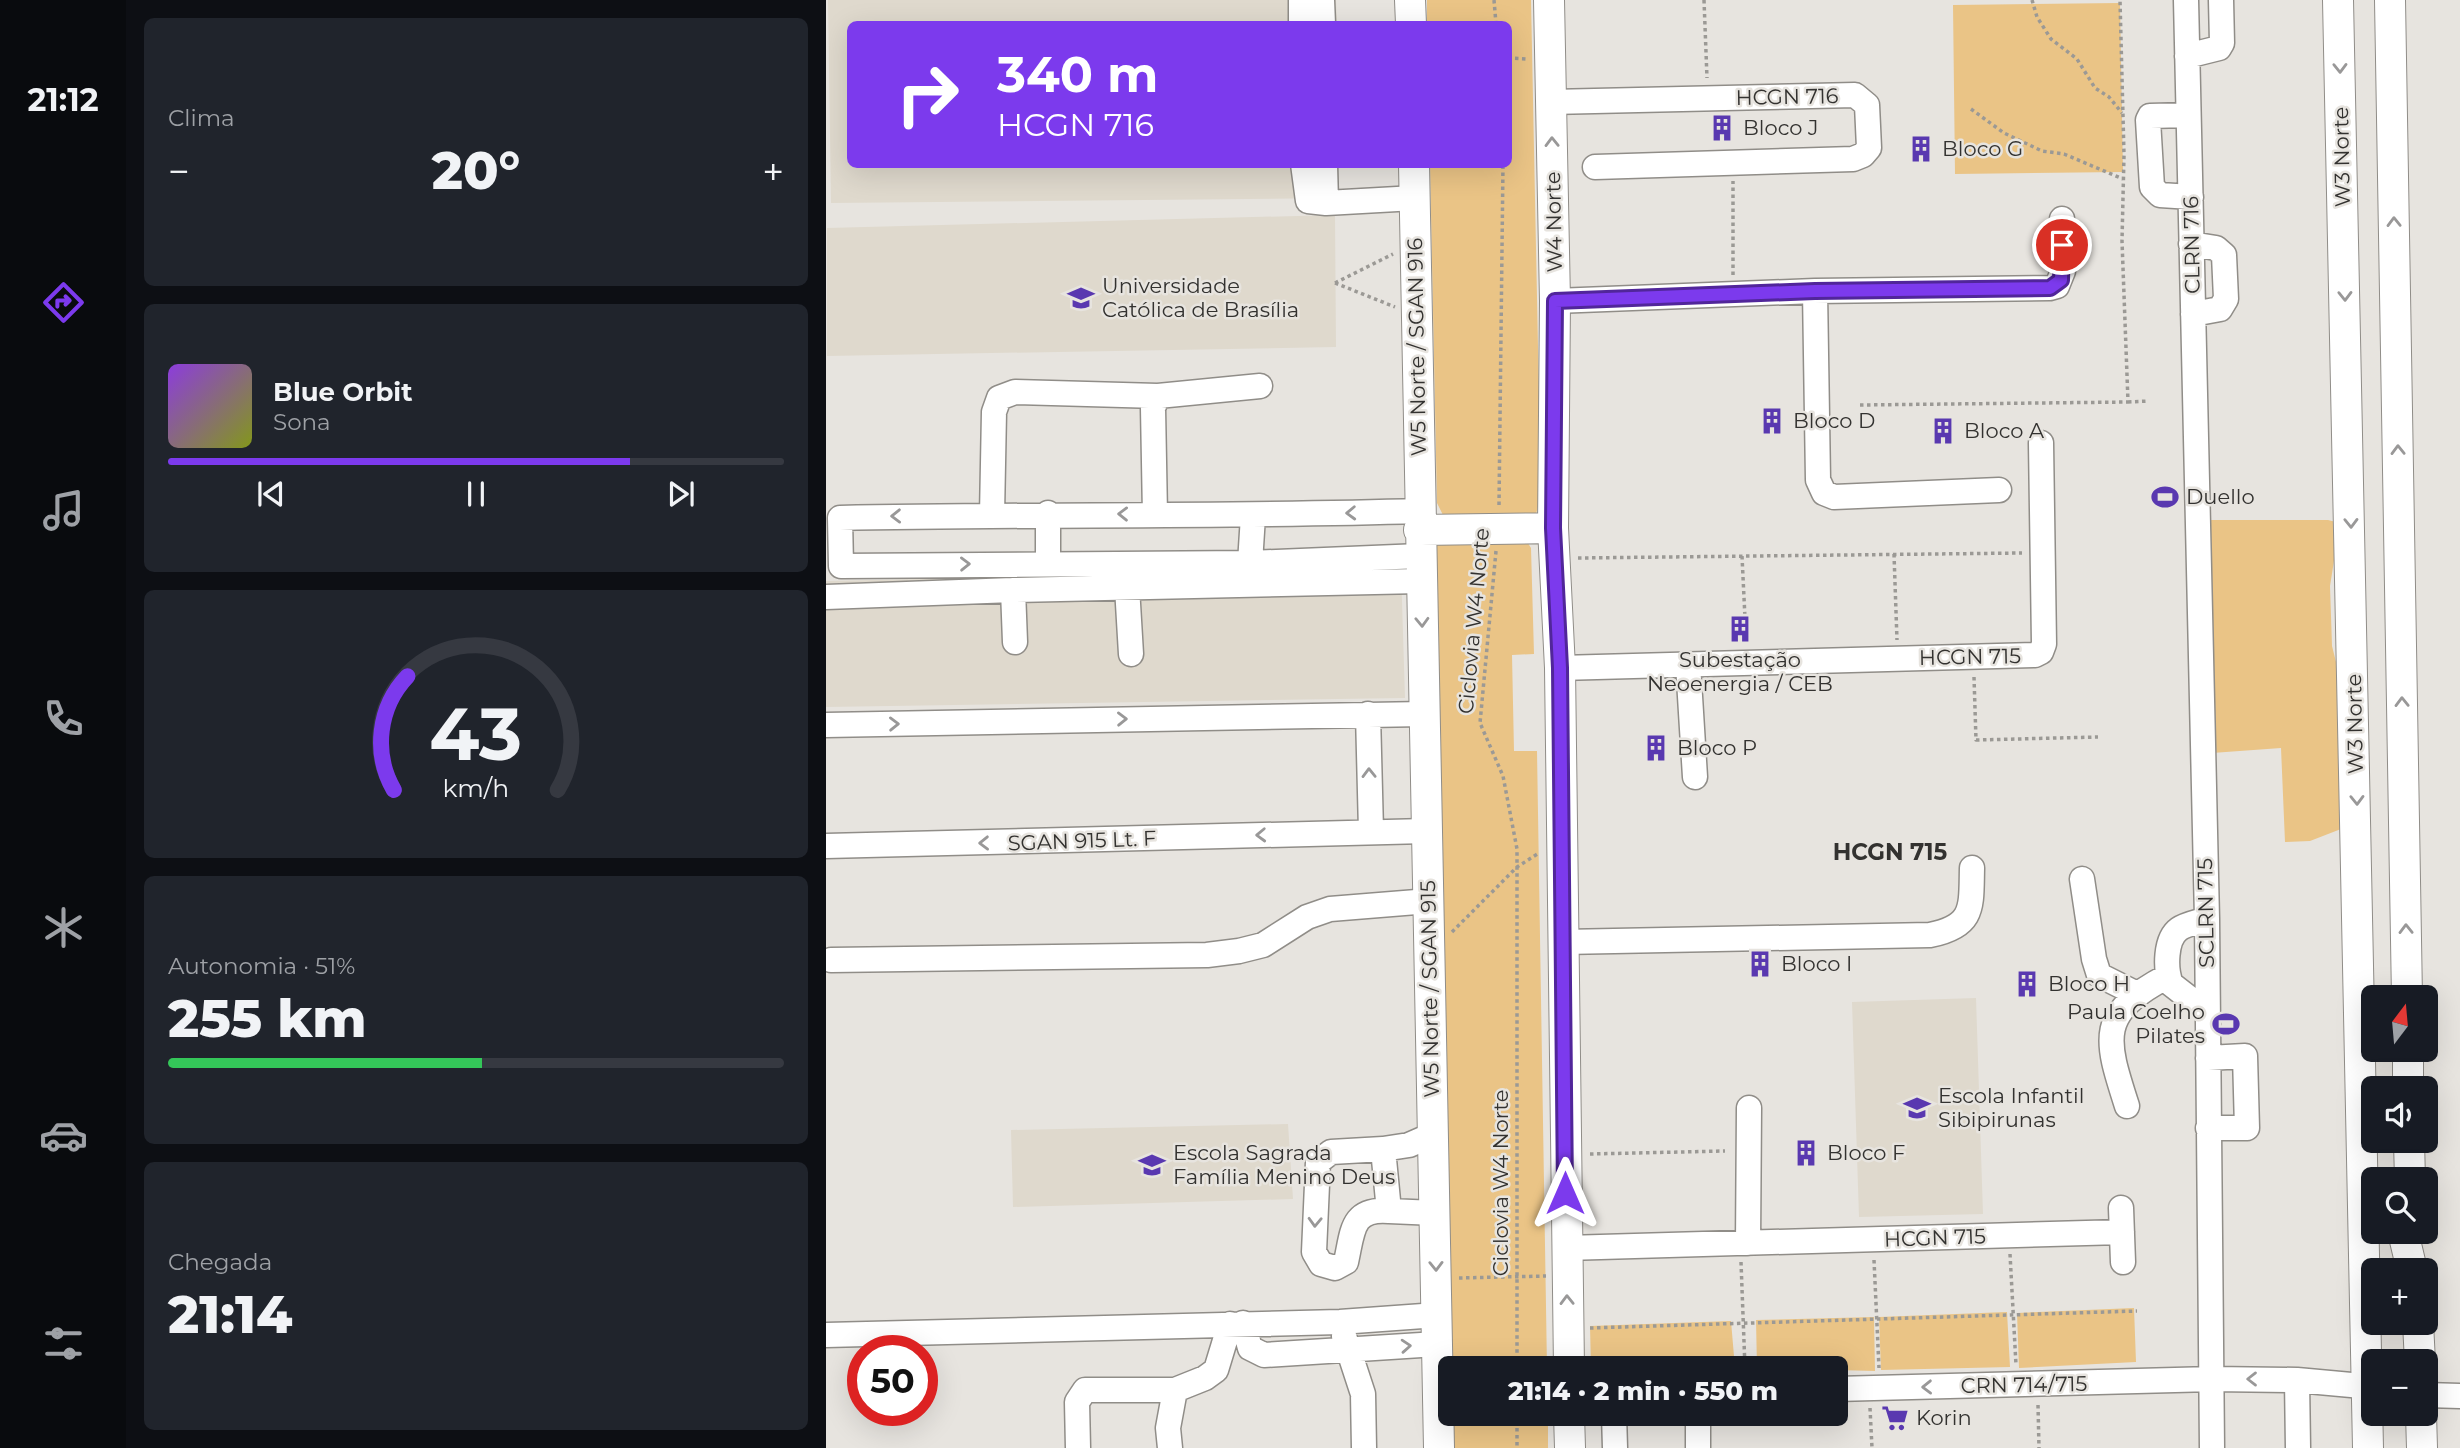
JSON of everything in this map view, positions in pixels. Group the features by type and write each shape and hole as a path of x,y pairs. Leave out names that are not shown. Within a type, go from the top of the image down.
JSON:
{"main road":[{"path":"1410,0 1411,21"},
{"name":"W4 Norte","path":"1549,0 1555,301 1553,528 1560,668 1569,1356"},
{"name":"W3 Norte","path":"2338,0 2358,831 2360,1124 2364,1167"},
{"path":"2390,0 2407,985"},
{"name":"W5 Norte / SGAN 916","path":"1414,168 1420,544"},
{"path":"1420,544 1499,529 1553,528"},
{"name":"W5 Norte / SGAN 915","path":"1420,544 1439,1448"},
{"path":"2360,1124 2370,1167"},
{"name":"W3 Norte","path":"2367,1244 2364,1296 2368,1349"},
{"path":"1569,1426 1570,1448"},
{"name":"W3 Norte","path":"2368,1448 2369,1426"},
{"path":"2421,1426 2422,1448"}],"street":[{"path":"1301,0 1301,21"},
{"path":"1322,0 1323,21"},
{"name":"CLRN 716","path":"2186,0 2198,490"},
{"path":"2187,56 2219,48 2222,43 2221,0"},
{"name":"HCGN 716","path":"1551,102 1856,95 1867,105 1869,148 1863,155 1853,159 1595,167"},
{"path":"2189,115 2150,116 2148,120 2152,187 2160,195 2190,197"},
{"path":"1304,168 1308,201 1326,203 1415,198"},
{"path":"1325,168 1326,203"},
{"path":"1555,301 1815,291 2050,288 2057,286 2063,271 2062,219"},
{"path":"2191,244 2216,248 2224,255 2226,299 2220,309 2193,314"},
{"path":"1815,291 1818,480 1824,493 1834,497 1999,490"},
{"path":"992,514 995,412 999,398 1015,392 1158,396 1260,386"},
{"path":"1155,515 1153,408 1158,396"},
{"name":"HCGN 715","path":"1560,668 2035,655 2041,652 2044,644 2045,552 2041,443"},
{"name":"SCLRN 715","path":"2198,490 2213,1379"},
{"path":"1048,513 1253,516 1420,544 1250,563 834,565 833,517 1048,513"},
{"path":"1048,513 1048,562"},
{"path":"1250,563 1253,516"},
{"path":"826,597 1127,587 1420,544"},
{"path":"1127,587 1131,654"},
{"path":"1013,590 1016,642"},
{"path":"1688,664 1695,777"},
{"path":"1368,714 1371,831"},
{"path":"826,725 1424,714"},
{"name":"SGAN 915 Lt. F","path":"826,846 1426,831"},
{"path":"1563,942 1941,933 1961,925 1969,911 1972,867"},
{"path":"2082,879 2094,960 2099,975 2135,993"},
{"path":"831,960 1207,955 1263,945 1307,917 1330,909 1429,901"},
{"path":"2207,919 2181,927 2174,935 2168,959 2168,976 2179,992 2207,1004"},
{"path":"2127,1106 2111,1054 2110,1029 2135,993 2168,976"},
{"path":"2208,1058 2245,1056 2247,1128 2208,1128"},
{"path":"1744,1251 1749,1108"},
{"path":"1432,1135 1409,1145 1331,1152 1318,1162 1314,1252 1321,1264 1335,1268 1346,1262 1353,1226 1360,1216 1372,1209 1435,1213"},
{"path":"1382,1149 1389,1211"},
{"path":"2121,1208 2123,1262"},
{"name":"HCGN 715","path":"1566,1262 2122,1232"},
{"path":"826,1335 1340,1322 1437,1329"},
{"path":"1340,1322 1363,1394 1364,1448"},
{"path":"1236,1324 1250,1348 1264,1355 1348,1350 1437,1329"},
{"path":"1078,1448 1077,1402 1085,1390 1175,1390 1205,1378 1216,1370 1236,1324"},
{"path":"2212,1448 2213,1379"},
{"name":"CRN 714/715","path":"1848,1385 1874,1380 2037,1385 2213,1379 2297,1380 2361,1386"},
{"path":"2297,1380 2298,1448"},
{"path":"1170,1448 1168,1428 1175,1390"},
{"path":"2438,1395 2460,1396"},
{"path":"1614,1426 1615,1448"},
{"path":"1698,1426 1699,1448"}],"path":[{"path":"1493,0 1496,21"},
{"path":"1704,0 1708,98"},
{"path":"2032,0 2037,17 2051,39 2077,59 2095,88 2109,97 2123,115"},
{"path":"1971,109 2004,133 2042,151 2064,154 2123,179"},
{"path":"1733,161 1733,294"},
{"name":"Ciclovia W4 Norte","path":"1503,168 1499,529 1480,723 1503,776 1517,849 1517,1356"},
{"path":"1416,242 1335,283 1417,316"},
{"path":"2128,402 2149,401"},
{"path":"1555,558 2045,552"},
{"path":"1894,554 1898,658"},
{"path":"1742,556 1746,639 1743,662"},
{"path":"1976,740 2098,737"},
{"path":"1430,955 1517,867 1561,838"},
{"path":"1587,1154 1724,1152"},
{"path":"2010,1241 2016,1369"},
{"path":"1744,1251 1744,1356"},
{"path":"1872,1448 1877,1319 1874,1256"},
{"path":"1436,1279 1517,1276 1566,1262"},
{"path":"1588,1328 2137,1311"},
{"path":"2037,1385 2039,1448"},
{"path":"1517,1426 1517,1448"}],"shaded area":[{"path":"828,0 1336,0 1337,21 847,21 847,168 1338,168 1339,198 831,203"},
{"path":"1427,0 1531,0 1541,495 1536,514 1443,515 1437,503 1430,168 1512,168 1512,21 1427,21"},
{"path":"2120,3 2123,172 1955,174 1953,5"},
{"name":"Universidade Católica de Brasília","path":"1335,215 1336,347 827,356 827,228"},
{"path":"2210,520 2328,520 2340,523 2330,586 2332,646 2342,686 2341,829 2310,841 2285,842 2281,748 2212,753"},
{"path":"1443,537 1526,540 1531,548 1534,654 1512,655 1514,751 1537,751 1547,1356 1445,1356 1433,546"},
{"path":"1401,569 1405,698 826,707 826,581"},
{"name":"Escola Infantil Sibipirunas","path":"1976,998 1983,1214 1859,1217 1852,1002"},
{"name":"Escola Sagrada Família Menino Deus","path":"1288,1124 1293,1199 1013,1207 1011,1130"},
{"path":"2134,1308 2136,1362 2019,1368 2017,1313"},
{"path":"2007,1312 2010,1367 1881,1370 1879,1317"},
{"path":"1874,1317 1875,1371 1848,1370 1848,1356 1757,1356 1756,1320"},
{"path":"1731,1321 1734,1356 1591,1356 1590,1326"},
{"path":"1446,1426 1548,1426 1548,1448 1446,1448"}],"place":[{"name":"Bloco J","path":"1722,128"},
{"name":"Bloco G","path":"1921,149"},
{"name":"Universidade Católica de Brasília","path":"1081,298"},
{"name":"Bloco D","path":"1772,421"},
{"name":"Bloco A","path":"1943,431"},
{"name":"Duello","path":"2165,497"},
{"name":"Subestação Neoenergia / CEB","path":"1740,629"},
{"name":"Bloco P","path":"1656,748"},
{"name":"Bloco I","path":"1760,964"},
{"name":"Bloco H","path":"2027,984"},
{"name":"Paula Coelho Pilates","path":"2226,1024"},
{"name":"Escola Infantil Sibipirunas","path":"1917,1108"},
{"name":"Bloco F","path":"1806,1153"},
{"name":"Escola Sagrada Família Menino Deus","path":"1152,1165"},
{"name":"Korin","path":"1895,1418"}],"district":[{"name":"HCGN 715","path":"1890,852"}],"route":[{"path":"1565,1193 1560,668 1553,528 1555,301 1815,291 2050,288 2057,286 2061,280 2062,245"}]}
